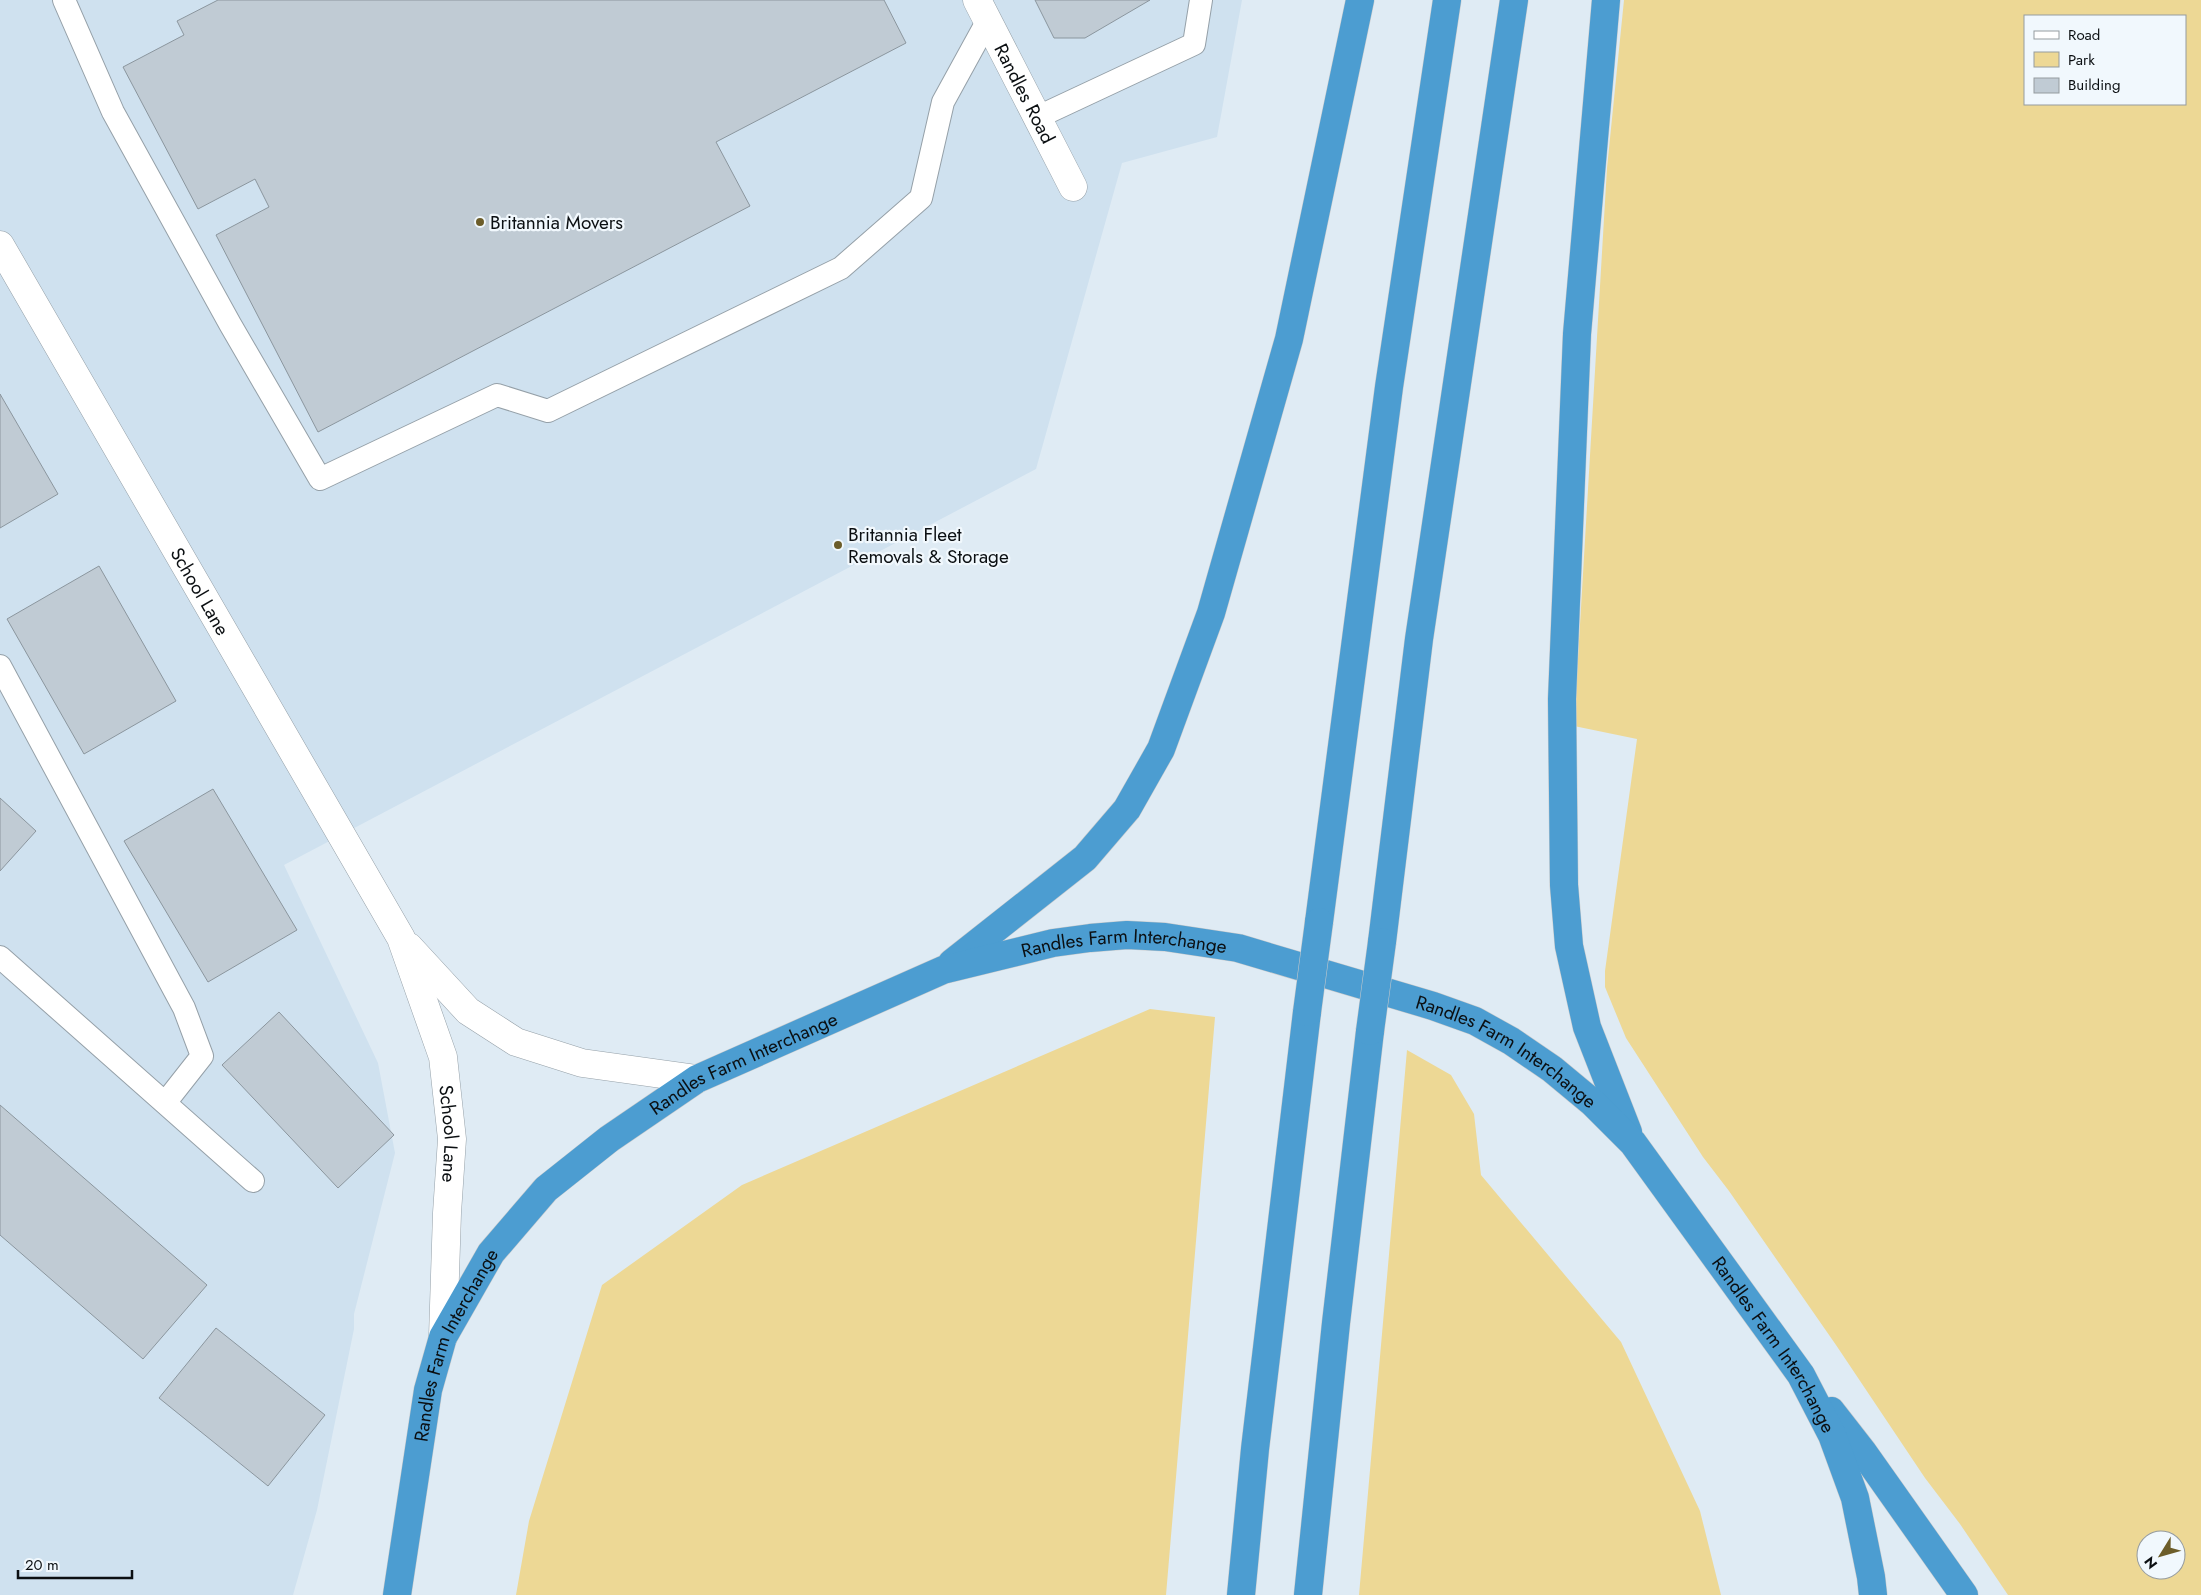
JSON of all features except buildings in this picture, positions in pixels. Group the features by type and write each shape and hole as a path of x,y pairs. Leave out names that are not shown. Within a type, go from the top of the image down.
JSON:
{"highway":[{"path":"943,970 1085,858 1127,809 1161,749 1211,613 1289,339 1360,0"},
{"path":"1241,1595 1255,1449 1307,1012 1389,387 1447,0"},
{"path":"1308,1595 1336,1323 1419,639 1514,0"},
{"path":"1606,0 1576,334 1562,699 1564,884 1568,946 1586,1027 1633,1143"},
{"name":"Randles Farm Interchange","path":"396,1595 428,1390 443,1337 491,1253 546,1188 609,1139 697,1079 943,970 1053,943 1127,936 1165,937 1238,948 1433,1006 1474,1022 1511,1041 1552,1069 1593,1103 1633,1143 1802,1375 1832,1435 1855,1498 1873,1595"},
{"path":"1802,1375 1863,1452 1964,1595"}],"main road":[{"name":"Randles Road","path":"982,10 1073,187"},
{"name":"School Lane","path":"0,245 401,938 443,1057 452,1139 447,1213 443,1337"},
{"name":"School Lane","path":"401,938 468,1011 516,1042 582,1063 697,1079"}],"lane":[{"path":"64,0 113,112 230,324 320,479 497,395 548,411 841,268 921,198 943,102 982,10"},
{"path":"1038,117 1194,44 1201,0"},
{"path":"0,666 44,745 187,1016 202,1056 165,1103"},
{"path":"0,957 254,1181"}],"shaded area":[{"path":"0,0 1242,0 1217,137 1122,163 1036,469 284,865 378,1063 395,1153 354,1314 354,1329 317,1510 293,1595 0,1595"}],"green space":[{"path":"1624,0 2201,0 2201,1595 2008,1595 1960,1524 1925,1478 1836,1345 1729,1191 1703,1157 1626,1038 1605,987 1605,971 1637,739 1574,726 1607,168"},
{"path":"1150,1009 1215,1017 1166,1595 516,1595 529,1521 602,1285 742,1185"},
{"path":"1407,1050 1451,1075 1474,1114 1481,1175 1621,1342 1700,1511 1721,1595 1359,1595"}],"place":[{"name":"Britannia Movers","path":"480,222"},
{"name":"Britannia Fleet Removals & Storage","path":"838,545"}]}
